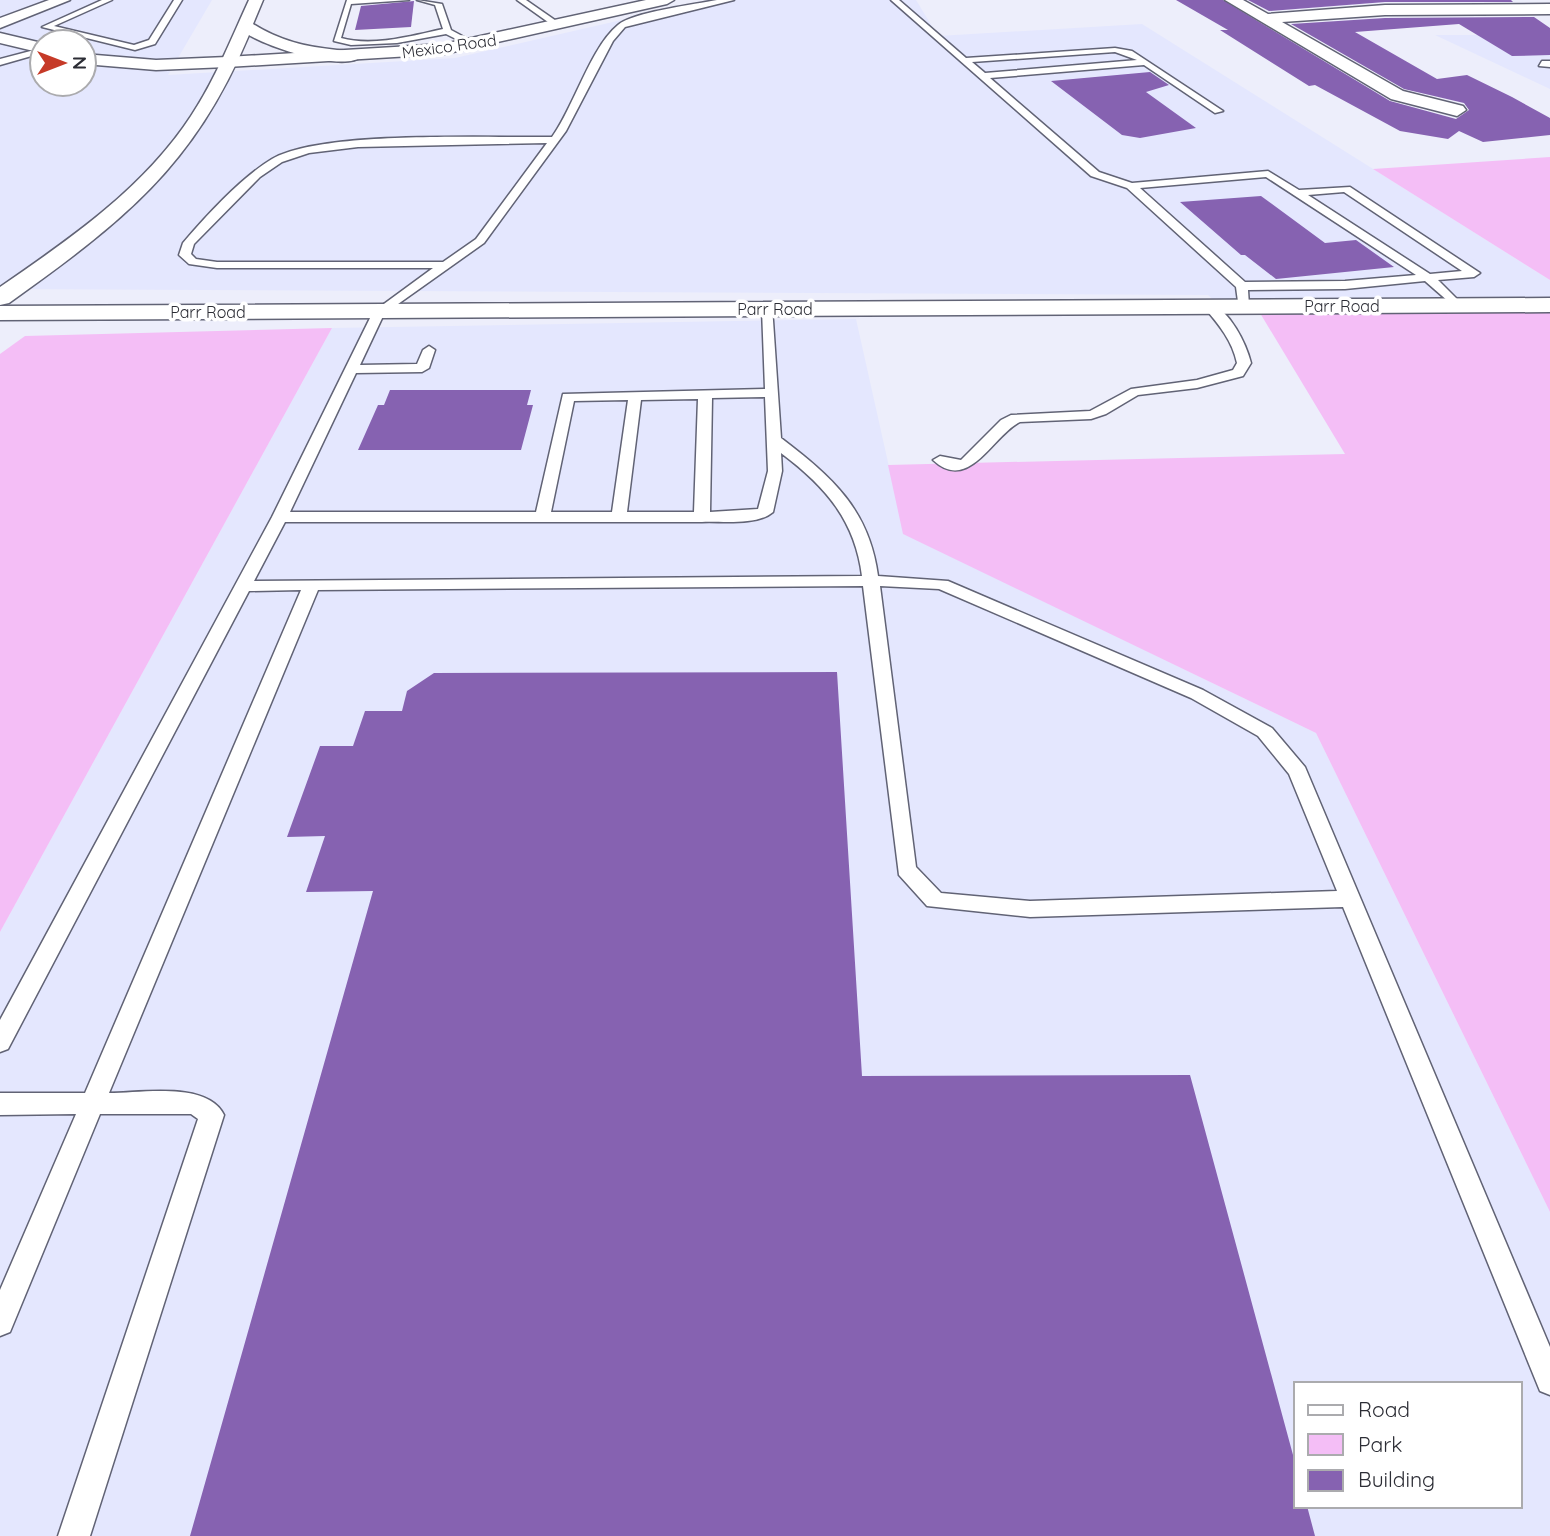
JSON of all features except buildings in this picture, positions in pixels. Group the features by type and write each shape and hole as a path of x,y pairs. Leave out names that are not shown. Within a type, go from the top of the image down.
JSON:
{"street":[{"path":"0,23 63,0"},
{"path":"0,298 78,241 161,166 197,122 256,0"},
{"name":"Mexico Road","path":"98,60 156,65 227,62 354,56 473,44 667,0"},
{"path":"1232,0 1396,95 1457,110"},
{"path":"1426,0 1441,10"},
{"path":"1264,19 1385,10 1550,9"},
{"path":"245,26 275,46 303,52 354,56"},
{"path":"0,38 28,45"},
{"name":"Parr Road","path":"0,313 1210,307 1242,296 1457,305 1550,305"}],"lane":[{"path":"50,28 46,27 108,0"},
{"path":"98,39 135,48 152,42 178,0"},
{"path":"405,0 348,2 337,40 351,43 397,41 447,31 473,44"},
{"path":"421,0 438,5 447,31"},
{"path":"521,0 558,25"},
{"path":"0,1042 280,517 379,312 480,241 554,140 609,40 622,25 669,10 730,0"},
{"path":"895,0 1095,174 1131,186 1268,174 1429,278 1457,305"},
{"path":"967,60 1115,50 1132,52 1218,111"},
{"path":"0,62 28,53"},
{"path":"985,76 1146,62"},
{"path":"446,265 217,265 193,262 185,256 189,243 256,175 278,160 298,153 358,144 554,140"},
{"path":"1131,186 1242,296 1318,286 1474,273 1346,188 1298,193"},
{"path":"940,460 947,464 972,461 981,454 993,434 1011,420 1091,415 1107,409 1127,395 1195,385 1238,373 1244,363 1242,353 1219,315 1210,307"},
{"path":"280,517 702,517 745,516 765,512 775,471 768,309"},
{"path":"352,369 422,368 429,350"},
{"path":"542,518 568,397 772,393"},
{"path":"702,517 705,394"},
{"path":"619,517 635,395"},
{"path":"774,440 836,490 858,523 871,581 906,870 935,900 1030,909 1351,899"},
{"path":"244,586 871,581 942,584 1197,694 1265,732 1298,772 1550,1381"},
{"path":"0,1322 312,585"},
{"path":"0,1104 196,1103 212,1115 74,1536"}],"shaded area":[{"path":"0,0 212,0 168,75 455,58 709,0 916,0 938,36 1142,24 1550,280 1550,305 1221,307 1208,295 0,289"},
{"path":"1435,35 1550,35 1550,89"},
{"path":"856,319 904,534 1316,733 1550,1212 1550,1536 0,1536 0,932 332,328"}],"green space":[{"path":"1550,157 1550,280 1373,169"},
{"path":"1260,313 1550,313 1550,1212 1316,733 903,534 888,465 1345,454"},
{"path":"332,328 0,932 0,354 25,336"}]}
